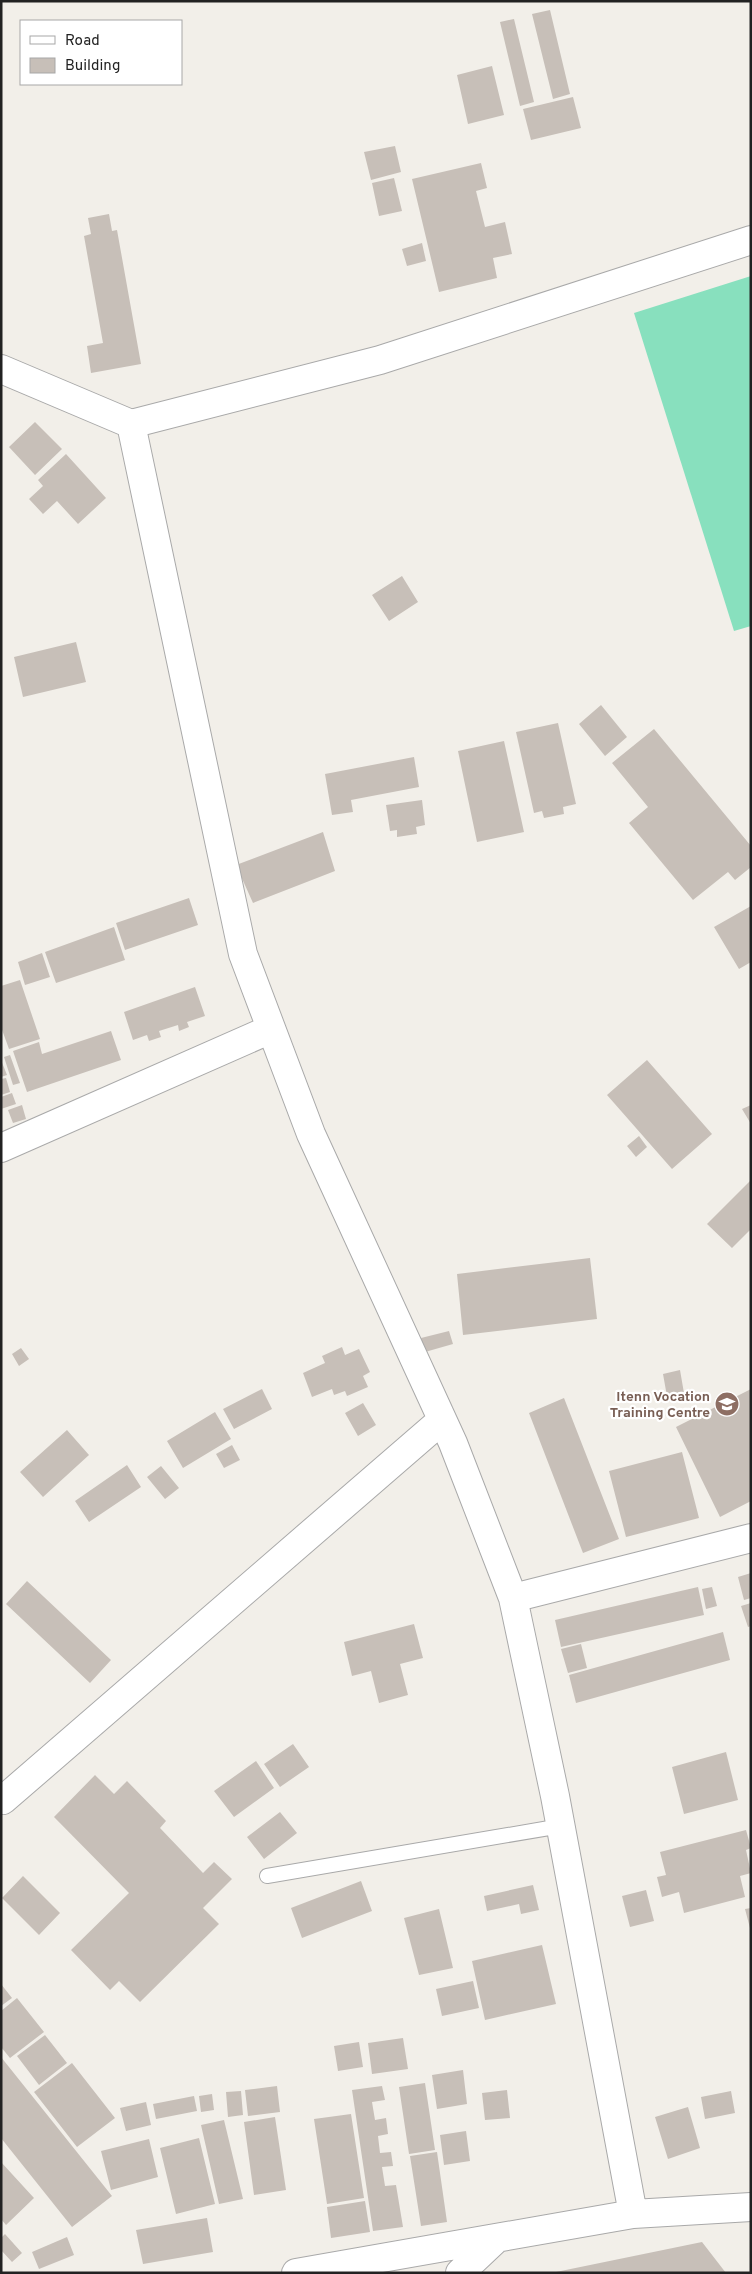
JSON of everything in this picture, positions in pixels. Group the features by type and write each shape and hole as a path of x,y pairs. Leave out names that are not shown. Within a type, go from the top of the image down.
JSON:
{"street":[{"path":"7,377 131,424 380,360 751,240"},
{"path":"131,424 243,954 311,1134 442,1420 513,1598 561,1826 633,2214"},
{"path":"1,1148 271,1029"},
{"path":"1,1799 3,1800 442,1420"},
{"path":"513,1598 751,1538"},
{"path":"296,2273 633,2214 751,2207"},
{"path":"460,2273 497,2238"}],"lane":[{"path":"267,1876 561,1826"}],"green space":[{"path":"751,276 751,626 734,631 634,313"}],"building":[{"path":"550,10 570,94 553,99 532,14"},
{"path":"514,19 534,102 520,106 500,22"},
{"path":"492,66 504,115 468,124 457,75"},
{"path":"573,97 581,128 531,140 523,109"},
{"path":"395,146 401,172 371,180 364,152"},
{"path":"481,163 487,188 476,191 485,227 505,222 512,254 493,258 497,278 439,292 412,179"},
{"path":"394,178 402,211 379,216 372,183"},
{"path":"109,214 112,231 117,230 141,364 91,373 87,346 103,343 84,236 91,234 88,218"},
{"path":"422,243 426,261 407,266 402,249"},
{"path":"35,422 62,449 35,475 9,447"},
{"path":"66,454 106,498 78,524 57,501 43,514 29,499 43,486 38,480"},
{"path":"402,576 418,602 389,621 372,595"},
{"path":"76,642 86,682 23,697 14,657"},
{"path":"601,705 627,737 605,756 579,724"},
{"path":"558,723 576,804 563,807 564,814 544,818 542,811 534,813 516,732"},
{"path":"654,729 751,846 751,867 735,880 728,872 693,900 629,823 648,807 612,763"},
{"path":"504,741 524,832 477,842 458,751"},
{"path":"414,757 419,787 351,800 353,812 332,815 325,774"},
{"path":"422,800 425,825 416,827 417,834 397,837 397,830 390,831 386,805"},
{"path":"323,832 335,871 253,903 236,865"},
{"path":"189,898 198,925 125,950 116,923"},
{"path":"751,906 751,962 739,969 714,927"},
{"path":"114,927 125,960 56,983 45,952"},
{"path":"42,953 50,977 25,985 18,962"},
{"path":"20,980 40,1039 9,1049 1,1027 1,986"},
{"path":"195,987 205,1016 187,1022 189,1027 179,1031 178,1025 159,1031 161,1037 149,1041 147,1035 133,1040 124,1012"},
{"path":"111,1031 121,1060 27,1092 13,1051 39,1042 42,1054"},
{"path":"10,1055 20,1083 13,1085 4,1057"},
{"path":"1,1060 7,1075 1,1077"},
{"path":"647,1060 712,1134 672,1169 607,1095"},
{"path":"6,1078 10,1092 1,1095 1,1079"},
{"path":"12,1093 16,1104 1,1109 1,1097"},
{"path":"22,1105 26,1119 13,1123 8,1110"},
{"path":"751,1105 751,1124 742,1109"},
{"path":"639,1136 647,1147 636,1157 627,1146"},
{"path":"751,1180 751,1229 732,1248 707,1224"},
{"path":"590,1258 597,1319 463,1335 457,1274"},
{"path":"449,1331 453,1344 425,1352 421,1338"},
{"path":"342,1347 345,1355 359,1349 370,1372 363,1376 368,1387 347,1396 345,1391 334,1395 332,1389 312,1397 303,1373 325,1363 322,1356"},
{"path":"21,1348 29,1359 19,1366 12,1354"},
{"path":"680,1370 685,1399 668,1402 663,1374"},
{"path":"262,1389 272,1409 234,1429 223,1409"},
{"path":"751,1389 751,1501 720,1517 676,1427"},
{"path":"564,1398 619,1539 583,1553 529,1413"},
{"path":"363,1403 376,1425 358,1436 345,1413"},
{"path":"215,1412 231,1439 183,1468 167,1441"},
{"path":"67,1430 89,1455 43,1497 20,1472"},
{"path":"232,1445 240,1460 224,1468 216,1454"},
{"path":"682,1452 699,1518 626,1537 609,1471"},
{"path":"127,1465 141,1487 89,1522 75,1501"},
{"path":"161,1466 179,1488 165,1499 147,1477"},
{"path":"751,1573 751,1598 744,1600 738,1577"},
{"path":"27,1581 111,1660 90,1683 6,1604"},
{"path":"698,1587 704,1615 561,1647 555,1620"},
{"path":"712,1587 717,1606 706,1609 702,1589"},
{"path":"751,1603 751,1626 748,1627 741,1606"},
{"path":"414,1624 423,1658 400,1664 408,1695 379,1703 371,1671 352,1676 344,1642"},
{"path":"723,1632 730,1660 576,1703 569,1675"},
{"path":"581,1644 587,1668 568,1673 561,1649"},
{"path":"293,1744 309,1767 280,1787 264,1764"},
{"path":"726,1752 738,1800 684,1814 672,1767"},
{"path":"256,1761 274,1788 234,1817 214,1791"},
{"path":"95,1775 114,1794 127,1781 166,1821 160,1828 203,1873 214,1862 232,1879 203,1908 219,1924 140,2002 119,1981 110,1990 71,1950 129,1893 54,1817"},
{"path":"280,1812 297,1833 264,1859 247,1837"},
{"path":"746,1830 751,1848 746,1850 751,1873 740,1876 745,1897 684,1913 679,1892 662,1897 657,1877 666,1875 660,1852"},
{"path":"23,1876 60,1913 39,1935 2,1898"},
{"path":"361,1881 372,1911 302,1938 291,1908"},
{"path":"533,1885 539,1910 521,1914 519,1904 487,1911 484,1896"},
{"path":"646,1890 654,1921 630,1927 622,1896"},
{"path":"751,1908 751,1928 750,1928 745,1909"},
{"path":"439,1909 453,1968 419,1975 404,1918"},
{"path":"542,1945 556,2004 485,2020 472,1961"},
{"path":"473,1981 479,2008 442,2016 436,1989"},
{"path":"1,1984 12,1998 1,2006"},
{"path":"17,1998 44,2032 10,2058 1,2047 1,2011"},
{"path":"45,2035 67,2063 39,2085 17,2056"},
{"path":"403,2038 408,2069 372,2074 368,2043"},
{"path":"359,2042 363,2067 338,2071 334,2046"},
{"path":"1,2057 112,2196 72,2227 1,2138"},
{"path":"72,2063 115,2118 77,2147 34,2092"},
{"path":"463,2070 467,2104 437,2109 432,2075"},
{"path":"425,2083 435,2150 409,2154 399,2087"},
{"path":"277,2086 280,2112 248,2116 245,2090"},
{"path":"382,2086 385,2100 372,2102 375,2120 386,2118 388,2134 378,2136 380,2153 391,2152 393,2166 382,2167 385,2186 396,2185 403,2227 373,2231 352,2090"},
{"path":"507,2090 510,2118 485,2120 482,2093"},
{"path":"241,2091 243,2115 228,2117 226,2092"},
{"path":"731,2091 735,2113 705,2119 701,2097"},
{"path":"212,2094 214,2110 201,2112 199,2096"},
{"path":"194,2096 197,2111 156,2119 153,2104"},
{"path":"146,2102 151,2125 126,2131 120,2108"},
{"path":"688,2107 700,2148 668,2159 655,2117"},
{"path":"351,2114 364,2198 327,2204 314,2119"},
{"path":"275,2117 286,2190 254,2195 244,2122"},
{"path":"224,2120 243,2199 219,2204 201,2125"},
{"path":"466,2131 470,2161 444,2165 440,2135"},
{"path":"199,2138 215,2204 176,2214 160,2148"},
{"path":"149,2139 158,2177 111,2190 101,2151"},
{"path":"437,2152 447,2222 421,2226 410,2156"},
{"path":"1,2162 34,2198 6,2225 1,2219"},
{"path":"365,2201 370,2232 331,2238 327,2207"},
{"path":"207,2218 213,2252 143,2264 136,2230"},
{"path":"5,2234 22,2253 12,2262 1,2250 1,2238"},
{"path":"67,2237 74,2255 39,2269 32,2252"},
{"path":"702,2242 726,2273 556,2272"}],"place":[{"name":"Itenn Vocation Training Centre","path":"727,1404"}]}
